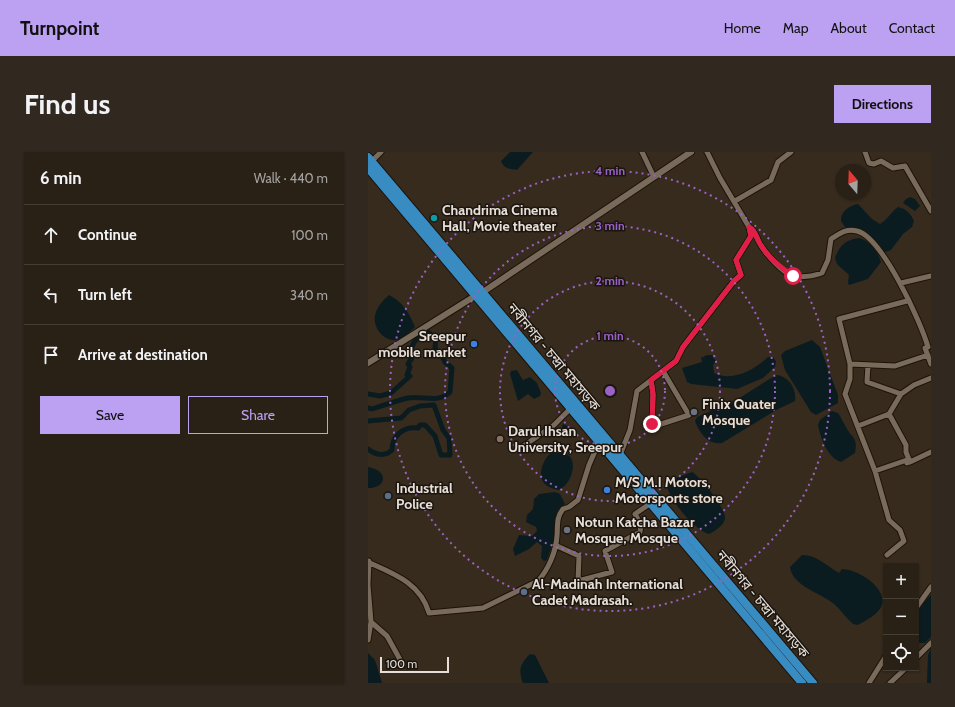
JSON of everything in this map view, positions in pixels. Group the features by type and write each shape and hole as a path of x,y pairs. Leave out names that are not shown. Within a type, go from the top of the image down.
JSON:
{"highway":[{"name":"নবীনগর - চন্দ্রা মহাসড়ক","path":"369,162 483,292 813,683"},
{"name":"নবীনগর - চন্দ্রা মহাসড়ক","path":"369,162 475,296 802,683"}],"street":[{"path":"369,162 381,152"},
{"path":"642,152 654,177"},
{"path":"483,292 691,152"},
{"path":"620,455 630,430 637,391 676,361 683,347 696,329 734,281 741,275 736,260 751,236 749,227 720,178 707,152"},
{"path":"735,201 771,180 778,162 791,152"},
{"path":"865,152 869,163 874,164 881,161 893,168 905,166 931,212"},
{"path":"749,227 754,230 760,244 775,263 793,276 810,277 822,273 828,260 831,239 845,230 858,231 872,242 901,283 907,301 925,336 928,347 925,348 931,364"},
{"path":"901,283 931,276"},
{"path":"368,363 475,296"},
{"path":"888,555 904,541 900,530 889,520 875,471 845,394 850,379 850,364 840,318 872,312 907,301"},
{"path":"850,364 894,366 928,355"},
{"path":"868,365 867,382 901,394"},
{"path":"651,380 653,394 652,427 689,415 663,371"},
{"path":"858,426 889,414 901,394 914,385 931,378"},
{"path":"522,447 554,425 571,408"},
{"path":"889,414 906,445 906,452 910,462"},
{"path":"368,640 371,622 368,584 369,561 400,577 419,591 426,602 429,613 483,608 538,582 544,574 555,545 558,515 563,509 570,507 578,500 589,465 599,442"},
{"path":"875,471 906,460 907,463 910,462 931,452"},
{"path":"555,545 579,556 578,581 612,572 605,551 640,532 641,525 635,514 651,503"},
{"path":"919,604 931,587"},
{"path":"371,622 387,636 403,665"},
{"path":"919,655 931,643"},
{"path":"869,683 883,661"},
{"path":"890,683 903,671"}],"shaded area":[{"path":"510,152 533,152 517,170 510,169 502,164 501,161"},
{"path":"910,197 915,199 920,206 915,211 903,203"},
{"path":"858,204 872,219 880,224 898,207 904,209 910,214 914,221 912,227 903,234 891,250 882,253 871,239 845,227 841,221 842,215 846,210"},
{"path":"860,238 873,247 881,262 868,279 849,285 849,275 837,264 835,258 844,244 851,240"},
{"path":"389,295 405,308 415,327 400,339 394,340 384,337 380,333 375,323 377,310 381,303"},
{"path":"812,340 820,347 838,395 838,403 816,415 811,412 785,370 781,355 785,351"},
{"path":"707,355 712,355 716,361 713,365 714,373 728,376 750,370 768,357 773,357 776,361 775,367 763,378 737,389 691,384 687,382 682,368 702,362 701,358"},
{"path":"517,370 523,380 530,377 537,383 541,393 540,396 534,399 528,394 518,401 510,374 511,371"},
{"path":"776,375 785,378 791,384 795,392 795,401 778,409 722,443 713,442 705,438 695,421 697,417 738,399"},
{"path":"832,411 838,413 856,443 855,453 841,462 836,460 828,452 823,442 818,425 820,420"},
{"path":"563,424 570,427 573,434 571,436 564,438 560,432"},
{"path":"554,451 568,455 573,462 572,472 568,481 558,490 545,484 541,475 541,470 545,461"},
{"path":"368,467 375,469 382,475 382,482 375,487 368,488"},
{"path":"692,472 701,480 718,501 724,515 725,519 721,526 709,534 697,527 684,515 667,487 676,478"},
{"path":"555,492 560,494 565,504 558,510 556,516 552,546 547,560 544,561 541,558 542,546 537,542 529,549 515,556 513,549 519,535 532,536 537,531 536,527 526,522 527,515 533,509 534,499 539,494"},
{"path":"802,555 807,555 822,561 839,573 842,569 848,570 870,580 880,592 882,605 875,614 858,625 853,624 834,604 801,584 792,574 790,567"},
{"path":"931,595 931,637 925,643 919,643 919,612 925,601"},
{"path":"931,648 931,683 927,683 928,655"},
{"path":"368,653 375,660 382,683 368,683"},
{"path":"530,654 535,655 549,683 523,683 520,671 522,664"}],"waterway":[{"path":"368,394 380,396 391,393 410,376 407,375 410,367 408,364 412,358 411,354 414,342 427,331 436,339 435,348 437,353 441,354 445,362 452,368 450,392 445,396 440,398 414,397 372,409 368,408"},
{"path":"368,421 401,418 409,410 420,406 434,405 443,430 449,438 450,455 441,455 435,436 425,425 420,425 418,428 403,430 396,436 392,450 386,454 377,454 368,449"}],"place":[{"name":"Chandrima Cinema Hall, Movie theater","path":"434,218"},
{"name":"Sreepur mobile market","path":"474,344"},
{"name":"Finix Quater Mosque","path":"694,412"},
{"name":"Darul Ihsan University, Sreepur","path":"500,439"},
{"name":"M/S M.I Motors, Motorsports store","path":"607,490"},
{"name":"Industrial Police","path":"388,496"},
{"name":"Notun Katcha Bazar Mosque, Mosque","path":"567,530"},
{"name":"Al-Madinah International Cadet Madrasah.","path":"524,592"}],"route":[{"path":"652,424 651,412 653,384 651,380 676,361 683,347 696,329 734,281 741,275 736,260 751,236 749,227 754,230 760,244 775,263 793,276"}]}
